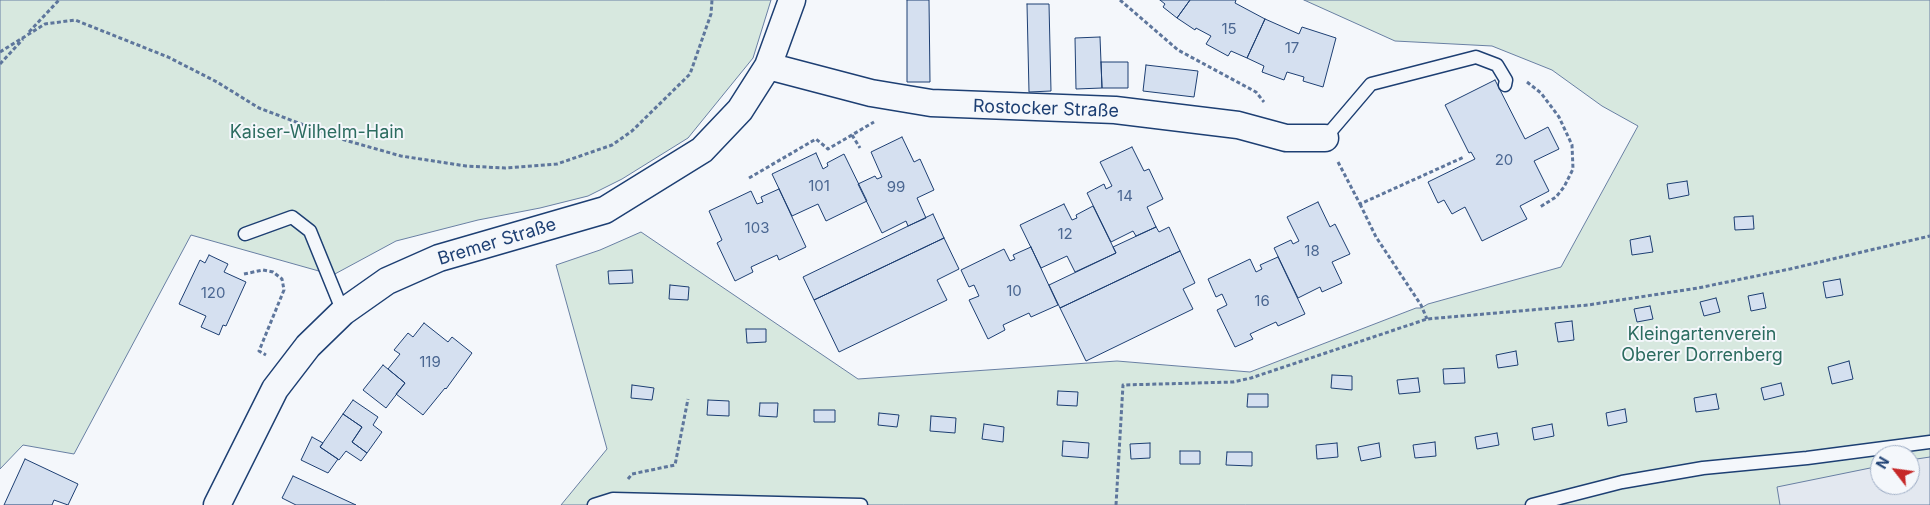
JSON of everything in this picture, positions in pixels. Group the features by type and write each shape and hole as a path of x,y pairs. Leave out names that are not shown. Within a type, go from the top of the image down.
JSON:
{"street":[{"name":"Bremer Straße","path":"217,505 275,389 308,346 344,312 387,281 439,258 605,210 702,150 740,110 768,66 792,0"},
{"name":"Rostocker Straße","path":"768,66 871,93 931,103 1012,108 1115,110 1238,125 1293,137 1326,138"}],"lane":[{"path":"1326,138 1370,84 1476,57 1498,65 1506,80 1505,85"},
{"path":"245,234 292,217 310,231 344,312"},
{"path":"1532,505 1622,482 1703,468 1807,458 1930,442"},
{"path":"594,505 613,499 861,505"}],"path":[{"path":"0,64 59,0"},
{"path":"0,52 45,24 75,20 168,57 217,82 259,108 341,139 401,156 466,166 505,168 557,164 612,145 632,131 690,74 711,14 712,0"},
{"path":"1120,0 1178,50 1256,92 1293,137"},
{"path":"1498,65 1519,76 1541,92 1559,117 1572,145 1573,170 1564,188 1556,197 1540,207"},
{"path":"749,178 816,139 828,149 912,100"},
{"path":"852,135 860,148"},
{"path":"1326,138 1376,237 1421,305 1427,319"},
{"path":"1360,204 1464,157"},
{"path":"1116,505 1123,386 1233,382 1251,378 1427,319 1588,305 1698,288 1790,269 1930,236"},
{"path":"244,274 263,270 273,272 282,279 284,290 259,351 268,356 275,389"},
{"path":"613,499 632,474 675,465 688,399"}],"green space":[{"name":"Kaiser-Wilhelm-Hain","path":"0,0 771,0 753,58 688,138 622,179 588,196 478,220 396,241 333,275 191,235 74,454 23,445 0,469"},
{"name":"Kleingartenverein Oberer Dorrenberg","path":"1304,0 1930,0 1930,505 561,505 607,449 556,265 600,250 641,232 858,379 1117,361 1250,372 1416,308 1561,267 1638,126 1602,106 1552,70 1492,46 1395,41"}],"shaded area":[{"path":"1930,457 1930,505 1780,505 1777,487 1870,468 1870,495 1920,495 1920,458"}],"building":[{"path":"907,0 929,0 930,82 907,82"},
{"path":"1160,0 1190,0 1177,18 1163,7 1165,4"},
{"path":"1190,0 1236,0 1235,3 1265,19 1247,58 1231,51 1228,56 1206,44 1211,36 1196,28 1195,30 1177,18"},
{"path":"1027,4 1049,4 1051,91 1029,92"},
{"path":"1265,19 1299,34 1302,27 1336,38 1323,87 1303,81 1304,77 1287,72 1284,80 1262,72 1264,66 1247,58"},
{"path":"1100,37 1102,88 1076,89 1075,38"},
{"path":"1101,62 1128,62 1128,88 1102,88"},
{"path":"1146,65 1198,71 1194,97 1143,91"},
{"path":"1495,80 1525,139 1548,127 1559,149 1534,161 1549,191 1520,206 1527,219 1482,241 1465,207 1452,214 1444,200 1438,203 1428,182 1475,159 1471,152 1469,153 1445,105"},
{"path":"902,137 914,162 920,159 934,190 917,198 926,218 908,226 906,221 882,233 858,184 875,176 877,179 882,177 871,152"},
{"path":"1132,147 1144,171 1149,169 1163,199 1147,207 1156,227 1136,236 1133,231 1111,242 1087,193 1104,184 1106,189 1112,186 1100,162"},
{"path":"816,153 823,169 828,166 827,163 844,154 867,201 826,221 818,204 792,216 772,174"},
{"path":"1687,181 1689,195 1669,199 1667,184"},
{"path":"779,189 806,247 779,260 777,255 751,267 753,272 735,281 717,243 722,240 709,211 751,191 757,204 763,202 761,197"},
{"path":"1318,202 1330,227 1335,224 1350,254 1332,262 1342,283 1322,292 1320,287 1298,298 1274,248 1291,240 1293,244 1299,241 1287,217"},
{"path":"1064,204 1072,220 1077,218 1076,215 1093,206 1116,253 1075,272 1067,256 1041,268 1020,225"},
{"path":"933,214 944,238 814,300 803,277"},
{"path":"1753,216 1754,229 1735,230 1734,217"},
{"path":"1156,227 1159,232 1169,227 1180,251 1060,308 1049,285 1116,253 1113,247"},
{"path":"1650,236 1653,252 1632,255 1630,240"},
{"path":"944,238 959,269 937,280 947,300 839,352 814,300"},
{"path":"1031,247 1058,305 1031,317 1029,313 1003,325 1005,330 988,339 969,300 979,296 974,285 969,287 961,270 1004,249 1010,261 1015,259 1013,255"},
{"path":"1180,251 1195,283 1183,289 1193,309 1086,361 1060,308"},
{"path":"209,255 228,264 224,272 246,282 226,326 223,325 219,335 201,327 206,316 179,304 200,260 205,263"},
{"path":"1278,257 1305,314 1278,326 1276,322 1250,334 1253,339 1235,347 1217,310 1227,305 1222,294 1216,297 1208,279 1250,259 1256,272 1262,269 1260,265"},
{"path":"632,270 633,283 609,284 608,271"},
{"path":"1840,279 1843,295 1826,298 1823,282"},
{"path":"670,285 689,287 688,300 669,299"},
{"path":"1763,293 1766,308 1751,311 1748,296"},
{"path":"1716,298 1720,312 1704,316 1700,302"},
{"path":"1650,306 1653,319 1637,322 1634,309"},
{"path":"1572,321 1574,340 1558,342 1555,323"},
{"path":"424,323 448,342 452,337 472,353 446,389 423,415 396,394 405,383 388,369 400,354 394,350 408,333 413,337"},
{"path":"746,329 766,329 766,342 747,343"},
{"path":"1516,351 1518,365 1498,368 1496,355"},
{"path":"1849,361 1853,379 1832,384 1828,367"},
{"path":"383,365 405,383 386,408 363,390"},
{"path":"1464,368 1465,383 1444,384 1443,369"},
{"path":"1332,375 1352,376 1352,390 1331,388"},
{"path":"1418,378 1420,392 1399,394 1397,380"},
{"path":"1781,383 1784,395 1764,400 1761,388"},
{"path":"632,385 654,388 652,400 631,398"},
{"path":"1058,391 1078,392 1077,406 1057,405"},
{"path":"1248,394 1268,394 1268,407 1247,407"},
{"path":"1716,394 1719,409 1696,412 1694,398"},
{"path":"353,400 378,417 373,425 382,432 367,453 352,442 362,427 343,414"},
{"path":"708,400 729,401 729,416 707,415"},
{"path":"760,403 778,403 777,417 759,416"},
{"path":"1625,409 1627,422 1608,426 1606,413"},
{"path":"814,410 835,410 835,422 814,422"},
{"path":"879,413 899,415 897,427 878,425"},
{"path":"343,414 362,427 352,442 367,453 361,461 346,451 339,460 320,447"},
{"path":"931,416 956,418 955,433 930,431"},
{"path":"984,424 1004,427 1003,442 982,439"},
{"path":"1552,424 1554,436 1534,440 1532,428"},
{"path":"1497,433 1499,445 1477,449 1475,437"},
{"path":"312,437 323,443 320,447 338,459 328,473 301,460"},
{"path":"1063,441 1089,443 1088,458 1062,456"},
{"path":"1435,442 1436,456 1415,458 1413,445"},
{"path":"1150,443 1150,458 1131,459 1130,444"},
{"path":"1337,443 1338,457 1317,459 1316,445"},
{"path":"1379,443 1381,457 1361,461 1358,447"},
{"path":"1180,451 1200,451 1200,464 1180,464"},
{"path":"1227,452 1252,452 1252,466 1226,465"},
{"path":"25,459 78,484 68,505 54,500 52,505 4,505"},
{"path":"293,476 356,505 296,505 282,498"}]}
